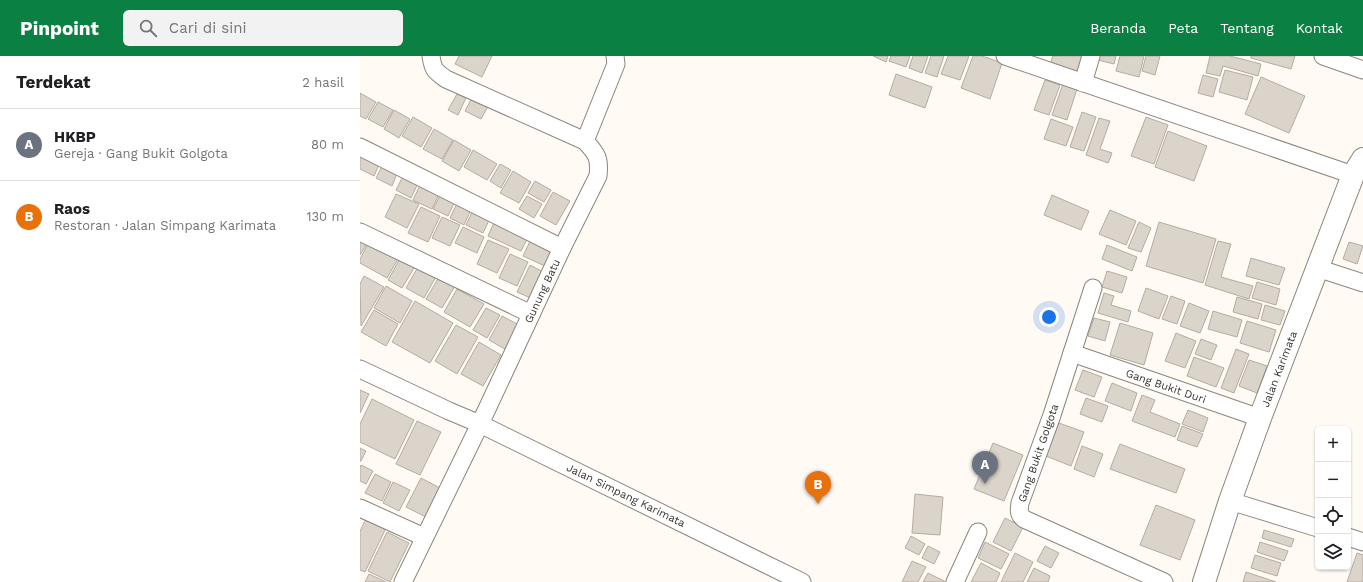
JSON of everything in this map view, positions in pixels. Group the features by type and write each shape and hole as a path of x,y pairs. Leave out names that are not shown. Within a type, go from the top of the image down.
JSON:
{"main road":[{"name":"Jalan Karimata","path":"1204,582 1230,501 1260,418 1317,268 1358,167"}],"street":[{"path":"431,56 432,66 435,71 446,79 585,142 596,154 599,166 598,176 562,248"},
{"path":"585,142 616,64 614,56"},
{"path":"1005,56 1083,83 1358,167"},
{"path":"1083,83 1091,56"},
{"path":"1324,56 1363,70"},
{"name":"Gunung Batu","path":"360,146 562,248 480,424 403,582"},
{"path":"360,232 531,314"},
{"path":"1317,268 1363,283"},
{"path":"1072,353 1093,288"},
{"name":"Gang Bukit Duri","path":"1072,353 1260,418"},
{"name":"Gang Bukit Golgota","path":"1072,353 1052,415 1020,503 1018,511 1020,516 1057,535 1164,582"},
{"name":"Jalan Simpang Karimata","path":"360,369 480,424 802,582"},
{"path":"1230,501 1315,527"},
{"path":"360,508 424,537"},
{"path":"955,582 978,532"},
{"path":"1351,538 1363,542"}],"building":[{"path":"459,56 492,56 482,77 455,64"},
{"path":"873,56 888,56 886,62"},
{"path":"891,56 910,56 906,67 889,61"},
{"path":"913,56 928,56 922,73 909,68"},
{"path":"931,56 944,56 937,77 925,73"},
{"path":"948,56 969,56 960,80 941,74"},
{"path":"973,56 982,56 1002,63 990,99 961,88"},
{"path":"1053,56 1084,56 1080,72 1050,64"},
{"path":"1099,56 1116,56 1114,64 1098,60"},
{"path":"1120,56 1144,56 1139,77 1116,71"},
{"path":"1146,56 1160,56 1155,75 1142,71"},
{"path":"1210,56 1230,56 1261,64 1258,76 1223,66 1220,76 1206,73"},
{"path":"1251,56 1295,56 1291,69 1251,58"},
{"path":"1225,70 1253,77 1247,100 1219,92"},
{"path":"896,74 932,87 925,108 889,95"},
{"path":"1203,75 1218,79 1213,97 1198,93"},
{"path":"1261,77 1305,96 1289,133 1245,114"},
{"path":"1045,80 1060,85 1049,115 1034,110"},
{"path":"1063,84 1077,89 1067,120 1052,115"},
{"path":"360,93 376,102 366,119 360,116"},
{"path":"457,94 466,98 458,115 448,110"},
{"path":"474,94 490,103 481,119 465,111"},
{"path":"378,102 393,110 383,127 368,119"},
{"path":"394,110 410,119 399,138 384,129"},
{"path":"1082,112 1096,117 1084,151 1070,147"},
{"path":"413,117 432,128 421,147 402,136"},
{"path":"1146,117 1168,125 1154,164 1131,156"},
{"path":"1099,118 1110,121 1100,149 1112,153 1108,163 1086,155"},
{"path":"1051,119 1073,127 1066,146 1044,139"},
{"path":"434,129 453,140 442,159 423,149"},
{"path":"1168,131 1207,146 1194,181 1155,167"},
{"path":"454,140 471,150 459,171 442,161"},
{"path":"360,150 381,160 374,176 360,169"},
{"path":"473,150 497,164 487,180 464,167"},
{"path":"383,164 398,171 392,186 376,178"},
{"path":"500,164 511,170 501,188 490,181"},
{"path":"513,171 531,182 519,203 500,193"},
{"path":"405,172 420,179 411,198 396,190"},
{"path":"422,181 441,190 432,209 413,200"},
{"path":"535,181 551,190 544,202 528,193"},
{"path":"442,192 456,199 448,216 433,209"},
{"path":"553,192 570,201 556,225 540,216"},
{"path":"396,194 419,204 407,228 385,217"},
{"path":"1052,195 1089,211 1081,230 1044,215"},
{"path":"527,196 542,204 534,218 519,209"},
{"path":"459,199 473,205 464,225 450,218"},
{"path":"475,206 492,214 483,233 466,225"},
{"path":"421,207 440,216 428,242 408,233"},
{"path":"1110,210 1136,221 1126,245 1099,234"},
{"path":"442,217 460,225 450,246 432,238"},
{"path":"496,218 530,233 521,251 488,236"},
{"path":"1139,222 1151,228 1141,252 1128,248"},
{"path":"1159,222 1216,239 1203,283 1146,266"},
{"path":"463,227 484,237 477,253 455,243"},
{"path":"533,235 555,246 545,266 523,256"},
{"path":"360,238 368,242 360,255"},
{"path":"488,240 509,249 497,273 477,264"},
{"path":"1218,241 1231,244 1221,277 1253,286 1249,299 1205,285"},
{"path":"369,242 398,259 387,278 360,263 360,259"},
{"path":"1349,242 1363,246 1357,264 1343,259"},
{"path":"1107,245 1137,257 1132,271 1102,259"},
{"path":"510,254 528,262 517,286 499,278"},
{"path":"402,255 417,263 402,288 388,280"},
{"path":"1251,258 1285,268 1279,285 1246,276"},
{"path":"419,265 437,275 424,298 406,288"},
{"path":"530,265 545,273 533,299 517,292"},
{"path":"1107,271 1127,277 1122,293 1102,287"},
{"path":"364,276 384,287 361,326 360,284"},
{"path":"439,277 455,286 442,308 426,299"},
{"path":"1257,282 1280,289 1276,305 1252,298"},
{"path":"386,286 412,301 400,323 374,308"},
{"path":"1146,288 1168,296 1159,319 1138,311"},
{"path":"457,289 484,304 470,327 444,312"},
{"path":"1104,293 1114,296 1111,305 1131,311 1128,322 1098,313"},
{"path":"1171,296 1185,301 1177,324 1162,319"},
{"path":"1237,297 1262,304 1258,319 1233,312"},
{"path":"415,301 453,323 430,363 392,342"},
{"path":"1189,303 1209,311 1200,333 1180,326"},
{"path":"1265,305 1285,311 1280,325 1261,320"},
{"path":"486,308 500,315 487,338 473,330"},
{"path":"374,310 398,324 386,346 361,332"},
{"path":"1213,311 1242,320 1237,337 1208,329"},
{"path":"502,316 519,325 505,349 489,340"},
{"path":"1094,318 1110,322 1105,341 1088,336"},
{"path":"1247,321 1276,330 1269,352 1240,343"},
{"path":"1120,323 1153,333 1144,365 1110,355"},
{"path":"456,325 478,337 457,374 435,361"},
{"path":"1176,333 1196,341 1185,368 1165,361"},
{"path":"1201,339 1217,345 1211,360 1195,354"},
{"path":"479,342 501,355 483,386 461,374"},
{"path":"1236,349 1249,354 1234,393 1221,388"},
{"path":"1194,357 1224,368 1216,387 1187,376"},
{"path":"1249,360 1267,366 1257,393 1239,386"},
{"path":"1083,370 1102,377 1094,397 1075,390"},
{"path":"1112,383 1137,393 1131,411 1105,401"},
{"path":"360,390 369,394 360,413"},
{"path":"1142,395 1155,400 1150,412 1180,424 1175,437 1132,421"},
{"path":"1086,398 1108,406 1102,422 1080,414"},
{"path":"372,399 414,420 395,459 360,442 360,424"},
{"path":"1188,410 1208,418 1203,432 1182,424"},
{"path":"417,421 441,432 420,475 396,464"},
{"path":"1059,423 1084,432 1071,466 1046,456"},
{"path":"1182,426 1203,434 1197,447 1177,440"},
{"path":"993,443 1023,455 1004,501 974,489"},
{"path":"1120,444 1185,469 1176,493 1110,469"},
{"path":"1082,446 1103,454 1094,477 1074,469"},
{"path":"360,448 366,451 361,461 360,461"},
{"path":"361,465 373,471 366,484 360,481"},
{"path":"375,474 391,482 382,501 365,493"},
{"path":"421,478 440,488 426,517 406,507"},
{"path":"393,482 410,490 399,511 383,503"},
{"path":"915,494 943,497 940,535 912,533"},
{"path":"1156,505 1195,520 1180,560 1140,545"},
{"path":"1005,518 1023,527 1011,551 993,542"},
{"path":"366,519 386,528 365,572 360,570 360,531"},
{"path":"1264,530 1294,539 1291,547 1262,538"},
{"path":"387,532 409,543 390,582 368,571"},
{"path":"911,536 925,544 919,555 905,548"},
{"path":"985,542 1009,554 1001,569 978,558"},
{"path":"1260,542 1288,551 1284,561 1257,552"},
{"path":"928,546 940,552 934,564 922,558"},
{"path":"1045,546 1059,553 1051,568 1037,561"},
{"path":"1015,553 1033,562 1023,582 1001,582"},
{"path":"1357,553 1363,555 1363,582 1347,582"},
{"path":"1255,555 1281,563 1277,576 1251,568"},
{"path":"912,561 926,567 918,582 902,582"},
{"path":"981,563 1000,573 996,582 971,582"},
{"path":"1034,568 1050,576 1048,582 1027,582"},
{"path":"1246,572 1276,582 1243,582"},
{"path":"928,573 946,582 923,582"},
{"path":"369,574 386,582 365,582"}],"place":[{"name":"HKBP","path":"985,484"},
{"name":"Raos","path":"818,504"}]}
